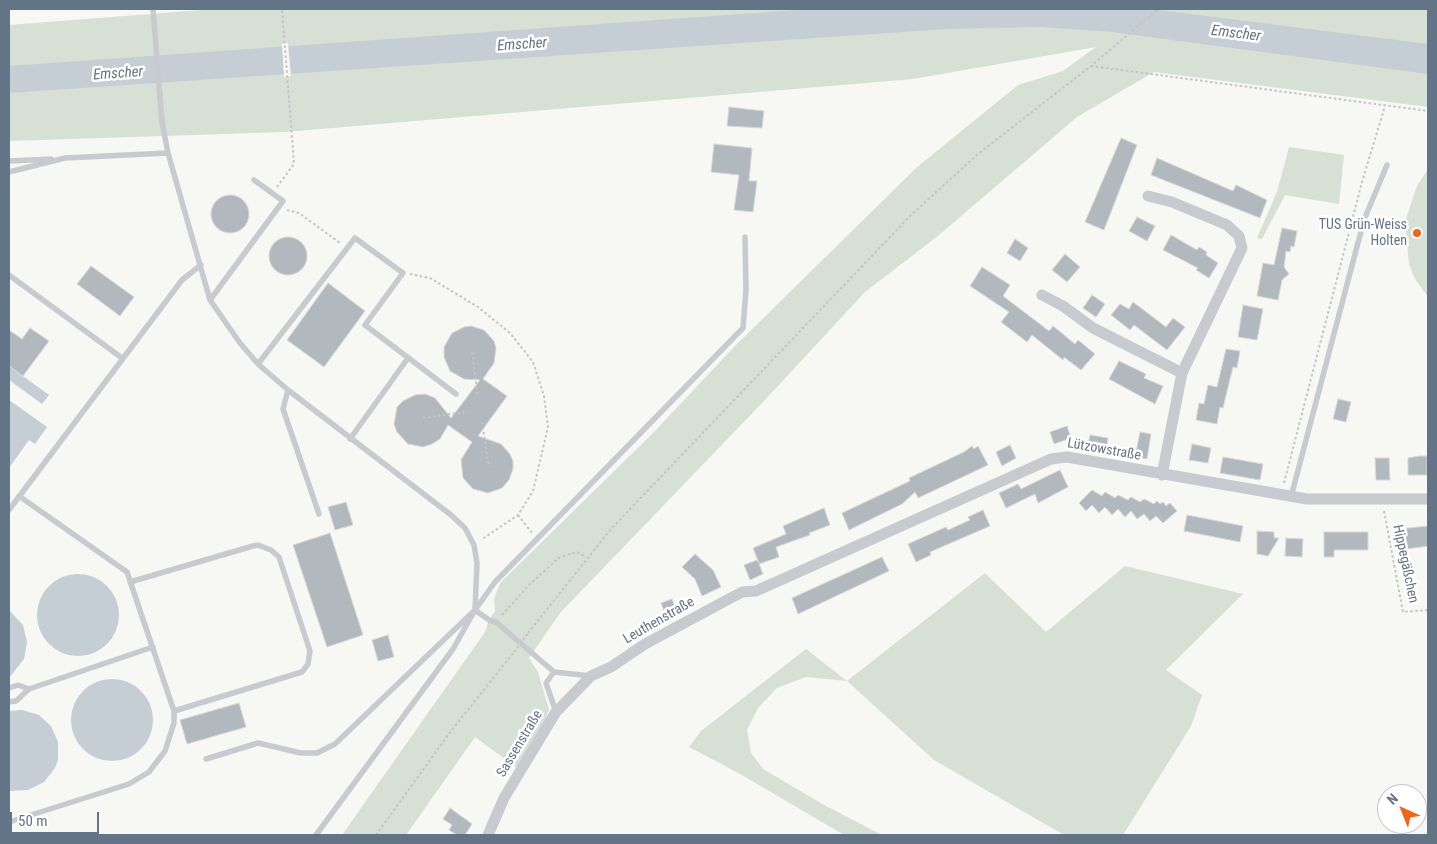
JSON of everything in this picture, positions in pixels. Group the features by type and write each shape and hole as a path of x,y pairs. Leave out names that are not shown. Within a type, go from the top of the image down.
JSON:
{"street":[{"path":"1148,196 1172,202 1227,225 1236,232 1241,242 1241,255 1182,373 1162,475"},
{"path":"1042,295 1063,306 1093,328 1182,373"},
{"name":"Lützowstraße","path":"742,592 756,591 1058,457 1307,499 1428,499"},
{"name":"Leuthenstraße","path":"591,676 610,667 645,644 742,592"},
{"name":"Sassenstraße","path":"488,835 504,798 556,712 591,676"}],"lane":[{"path":"153,9 162,122 168,153 210,300 240,343 258,364 350,439 452,515 465,528 474,545 477,563 475,610 335,744 317,753 301,753 258,743 206,758"},
{"path":"9,161 168,153"},
{"path":"9,172 66,158"},
{"path":"1286,496 1364,220 1388,165"},
{"path":"210,300 283,201 254,180"},
{"path":"316,835 453,649 475,610 495,582 743,328 746,290 745,237"},
{"path":"258,364 355,238 403,273 365,325 456,394"},
{"path":"9,510 182,280 201,265"},
{"path":"9,274 122,358"},
{"path":"350,439 408,358"},
{"path":"288,390 283,409 319,514"},
{"path":"9,822 128,784 148,772 165,751 174,723 174,710 127,572 19,496"},
{"path":"130,582 258,545 275,554 282,567 310,651 308,664 302,672 174,710"},
{"path":"475,610 489,620 496,622 554,672 591,676"},
{"path":"9,702 16,701 30,689 153,647"},
{"path":"554,672 546,684 556,712"},
{"path":"9,688 18,685 30,689"}],"path":[{"path":"272,193 294,164 282,9"},
{"path":"376,835 451,731 586,557 791,337 911,215 978,154 1091,66 1158,9"},
{"path":"1091,66 1428,111"},
{"path":"1286,496 1353,216 1385,106"},
{"path":"278,207 299,213 347,249"},
{"path":"403,273 430,278 478,307 510,333 533,362 544,396 548,427 533,491 518,515 474,545"},
{"path":"472,352 478,397"},
{"path":"423,418 465,412"},
{"path":"482,422 489,467"},
{"name":"Hippegäßchen","path":"1382,498 1403,612 1428,610"},
{"path":"518,515 537,539"},
{"path":"496,622 523,591 560,557 577,552 586,557"}],"shaded area":[{"path":"214,9 1428,9 1428,107 1154,72 1077,117 939,235 865,292 764,401 560,613 529,658 538,672 549,710 543,726 517,768 475,737 406,835 342,835 485,632 489,620 495,611 494,599 500,583 653,433 734,347 916,168 1018,85 1063,71 1096,47 913,79 285,132 9,141 9,25"},
{"path":"1289,147 1344,155 1339,204 1285,195 1262,239 1257,238 1277,192"},
{"name":"TUS Grün-Weiss Holten","path":"1428,169 1428,297 1415,279 1409,264 1405,222 1417,186"},
{"path":"1125,566 1243,594 1166,670 1202,695 1191,726 1123,835 1064,835 934,760 847,681 985,573 1046,632"},
{"path":"806,649 847,681 806,677 777,688 758,708 747,730 751,753 763,769 824,805 882,835 844,835 742,775 689,747 701,731"}],"water":[{"name":"Emscher","path":"811,9 1151,9 1428,44 1428,74 1112,32 1040,27 947,29 9,93 9,66"},
{"path":"9,366 49,395 42,404 9,380"},
{"path":"9,400 47,427 35,444 29,440 9,468"},
{"path":"70,574 86,574 101,581 112,592 119,607 116,631 107,644 86,656 70,656 55,649 44,638 37,623 37,607 44,592 55,581"},
{"path":"9,610 23,625 27,642 24,659 9,678"},
{"path":"112,679 128,682 141,691 150,704 153,720 150,736 141,749 128,758 112,761 96,758 83,749 74,736 71,720 74,704 83,691 96,682"},
{"path":"22,710 39,715 51,726 58,742 58,760 55,768 44,782 28,790 10,791 9,711"}],"pier":[{"path":"288,43 291,76 284,77 282,44"}],"building":[{"path":"729,107 764,111 762,128 727,126"},
{"path":"1121,138 1137,145 1104,230 1085,222"},
{"path":"714,144 752,148 749,181 757,181 753,212 734,210 739,175 711,172"},
{"path":"1157,158 1233,191 1236,185 1267,200 1260,218 1151,175"},
{"path":"230,195 244,200 249,214 244,228 230,233 216,228 211,214 216,200"},
{"path":"1137,217 1155,226 1147,241 1129,231"},
{"path":"1282,228 1297,231 1294,247 1291,246 1290,252 1286,251 1284,267 1289,274 1282,280 1278,300 1257,296 1263,263 1274,265"},
{"path":"1171,235 1197,250 1199,247 1207,252 1206,255 1218,263 1209,278 1196,270 1198,268 1163,250"},
{"path":"288,237 302,242 307,256 302,270 288,275 274,270 269,256 274,242"},
{"path":"1015,239 1028,248 1020,261 1007,253"},
{"path":"1065,254 1080,267 1067,282 1052,270"},
{"path":"91,266 134,297 120,316 77,284"},
{"path":"982,267 1010,285 1003,296 1049,331 1053,326 1075,344 1078,340 1095,354 1081,370 1064,357 1063,360 1032,335 1027,342 1001,322 1009,312 970,286"},
{"path":"328,283 365,311 324,367 287,340"},
{"path":"1092,295 1105,304 1096,317 1083,308"},
{"path":"1133,302 1166,327 1173,318 1185,327 1167,350 1134,325 1130,330 1111,315 1120,304 1129,309"},
{"path":"1243,305 1263,309 1257,340 1238,337"},
{"path":"471,326 484,330 494,341 496,348 494,363 483,379 507,396 478,436 501,444 510,454 513,461 513,469 509,480 502,488 488,493 473,489 463,478 461,460 472,442 448,425 440,439 432,444 423,447 408,444 397,432 394,424 397,407 403,401 415,395 425,394 435,398 451,418 480,380 464,379 450,371 444,357 444,347 452,333"},
{"path":"30,328 49,341 23,376 9,366 9,330 22,339"},
{"path":"1226,349 1240,351 1237,368 1233,367 1223,408 1220,407 1217,424 1196,420 1199,403 1204,404 1208,385 1217,387"},
{"path":"1119,361 1146,374 1144,378 1163,386 1155,404 1109,379"},
{"path":"1338,399 1351,402 1346,422 1333,419"},
{"path":"1067,426 1071,438 1054,444 1050,432"},
{"path":"1140,432 1151,434 1147,459 1135,457"},
{"path":"1090,435 1108,438 1106,453 1087,449"},
{"path":"1192,444 1211,448 1208,463 1189,460"},
{"path":"1010,445 1016,458 1002,466 996,452"},
{"path":"972,446 974,449 978,446 988,465 918,498 915,492 902,504 849,530 842,513 910,481 909,478 964,452"},
{"path":"1427,456 1427,475 1408,475 1408,458"},
{"path":"1223,457 1263,464 1260,480 1220,473"},
{"path":"1375,458 1389,458 1390,480 1376,480"},
{"path":"1060,470 1068,487 1038,503 1035,494 1006,508 999,493 1018,484 1021,489"},
{"path":"1092,490 1102,496 1105,492 1115,498 1118,495 1128,500 1131,497 1140,502 1144,499 1154,504 1157,501 1160,504 1163,502 1166,506 1170,503 1177,511 1163,523 1156,516 1150,521 1144,514 1137,519 1131,511 1125,517 1118,509 1112,515 1105,507 1099,513 1092,505 1086,511 1079,503"},
{"path":"346,502 353,525 335,530 328,507"},
{"path":"824,508 830,525 809,533 810,535 776,547 779,557 759,564 763,574 750,580 744,565 757,560 759,563 753,548 786,534 783,526"},
{"path":"983,510 990,526 930,552 931,555 916,562 908,544 946,527 948,530 970,520 968,517"},
{"path":"1187,515 1243,526 1240,542 1184,531"},
{"path":"1428,526 1428,546 1400,550 1398,529"},
{"path":"1257,531 1274,532 1274,538 1279,538 1268,556 1257,554"},
{"path":"1324,532 1368,532 1368,550 1334,550 1334,557 1324,557"},
{"path":"330,533 363,635 327,647 293,545"},
{"path":"1286,538 1303,539 1302,557 1285,556"},
{"path":"695,554 713,570 721,587 702,596 695,579 682,567"},
{"path":"882,557 889,571 798,614 792,598"},
{"path":"672,599 678,614 667,619 661,603"},
{"path":"388,635 394,657 378,661 372,640"},
{"path":"239,703 246,727 187,744 180,720"},
{"path":"450,808 472,824 465,835 457,835 449,830 452,825 443,819"}],"place":[{"name":"TUS Grün-Weiss Holten","path":"1417,233"}]}
